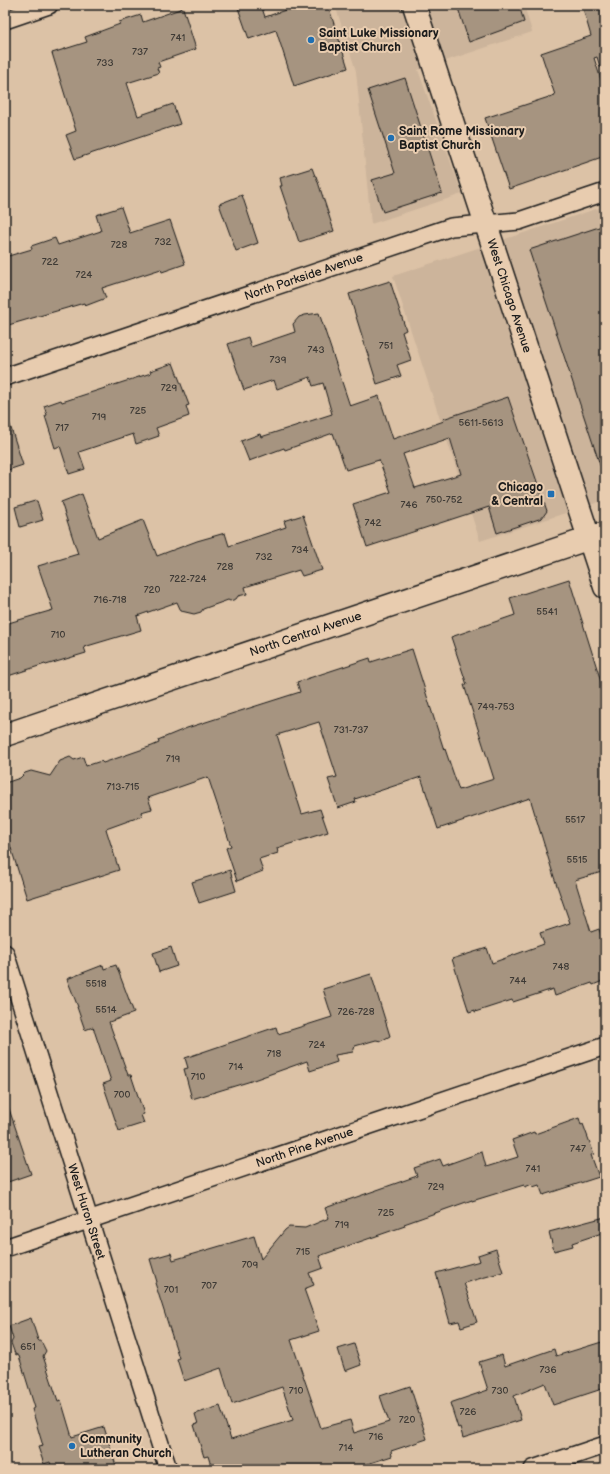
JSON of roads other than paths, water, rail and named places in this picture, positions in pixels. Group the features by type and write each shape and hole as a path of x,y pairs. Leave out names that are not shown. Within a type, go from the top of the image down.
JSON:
{"main road":[{"name":"West Chicago Avenue","path":"414,5 486,224 597,535 605,586"},
{"name":"North Central Avenue","path":"5,735 597,535"}],"street":[{"path":"5,20 49,5"},
{"name":"North Parkside Avenue","path":"5,377 451,227 519,221 605,192"},
{"name":"West Huron Street","path":"5,953 168,1469"},
{"name":"North Pine Avenue","path":"5,1248 605,1046"},
{"path":"533,1469 605,1445"}],"place":[{"name":"Saint Luke Missionary Baptist Church","path":"311,40"},
{"name":"Saint Rome Missionary Baptist Church","path":"391,138"},
{"name":"Chicago & Central","path":"551,494"},
{"name":"Community Lutheran Church","path":"72,1446"}]}
